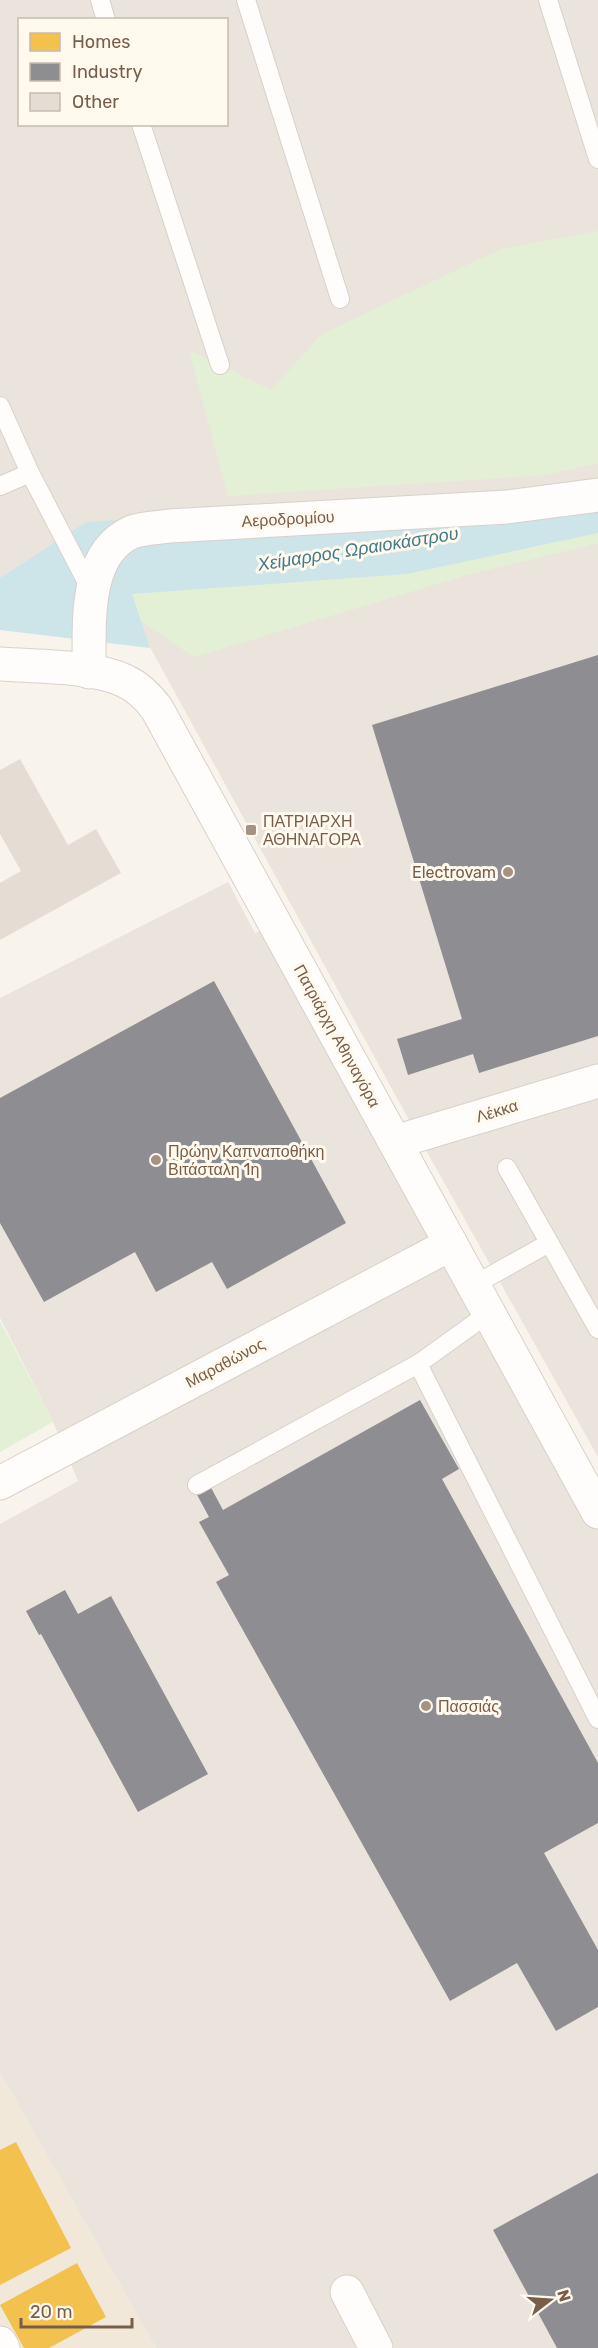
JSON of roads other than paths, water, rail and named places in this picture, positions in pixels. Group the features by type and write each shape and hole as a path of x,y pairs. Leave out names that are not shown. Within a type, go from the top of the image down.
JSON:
{"street":[{"name":"Αεροδρομίου","path":"89,672 92,592 99,568 112,547 132,532 169,526 507,507 598,495"},
{"name":"Πατριάρχη Αθηναγόρα","path":"0,664 89,672 126,682 150,700 161,714 598,1512"},
{"name":"Λέκκα","path":"395,1142 598,1081"},
{"name":"Μαραθώνος","path":"0,1483 451,1244"},
{"path":"347,2292 376,2348"},
{"path":"0,2343 3,2348"}],"lane":[{"path":"100,0 105,18"},
{"path":"246,0 340,299"},
{"path":"548,0 598,159"},
{"path":"142,126 220,365"},
{"path":"0,406 30,473 92,592"},
{"path":"0,486 30,473"},
{"path":"507,1168 598,1329"},
{"path":"197,1485 418,1364 481,1299 549,1243"},
{"path":"418,1364 598,1719"}],"water":[{"name":"Χείμαρρος Ωραιοκάστρου","path":"598,487 598,533 407,574 132,594 150,648 0,630 0,578 86,522"}],"place":[{"name":"ΠΑΤΡΙΑΡΧΗ ΑΘΗΝΑΓΟΡΑ","path":"251,830"},
{"name":"Electrovam","path":"508,872"},
{"name":"Πρώην Καπναποθήκη Βιτάσταλη 1η","path":"156,1160"},
{"name":"Πασσιάς","path":"426,1706"}]}
